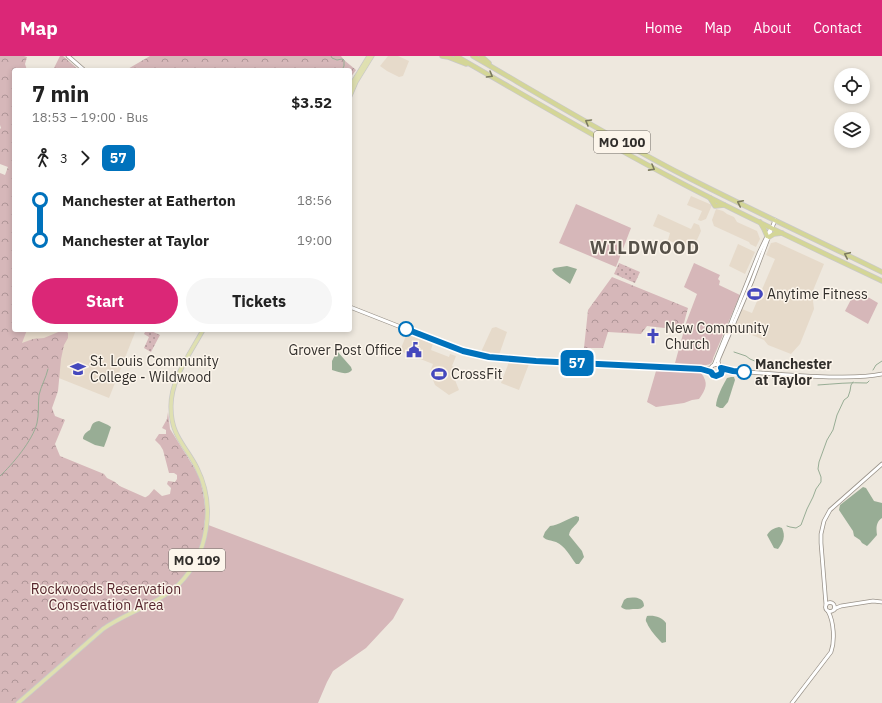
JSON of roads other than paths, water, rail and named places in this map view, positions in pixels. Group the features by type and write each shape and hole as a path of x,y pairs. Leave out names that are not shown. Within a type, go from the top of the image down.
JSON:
{"highway":[{"path":"442,56 478,68"},
{"name":"MO 100","path":"456,56 640,161 709,198 715,206 724,204 760,222"},
{"name":"MO 100","path":"473,56 658,162 882,272"},
{"path":"481,56 498,71"},
{"path":"760,222 882,281"},
{"path":"760,222 768,237 777,233 782,233"}],"main road":[{"path":"352,84 369,56"},
{"path":"352,91 372,56"},
{"name":"MO 109","path":"18,703 103,628 116,620 162,598 182,581 198,557 207,525 208,512 206,493 198,470 176,435 171,407 172,394 176,380 202,332"}],"street":[{"path":"68,56 82,68"},
{"path":"721,372 719,358 775,220"},
{"path":"711,372 759,254 768,237"},
{"path":"352,309 458,350 483,356 536,361 701,369 720,367 733,371"},
{"path":"701,369 711,372 716,376 721,372 733,371 855,377 882,374"},
{"path":"832,623 826,608 822,560 821,534 825,518 833,507 882,464"},
{"path":"792,703 831,652 834,643 832,623 834,607 825,595"},
{"path":"828,611 841,606 873,601 882,602"},
{"path":"826,605 829,603 841,606"}],"waterway":[{"path":"331,56 337,60 344,60 343,68"},
{"path":"734,352 746,356 768,367 770,370"},
{"path":"873,370 876,365 882,361"},
{"path":"0,476 22,452 35,430 38,420 39,395 48,369"},
{"path":"771,376 774,380 786,380 808,384"},
{"path":"818,385 867,383 869,381"},
{"path":"787,526 796,528 801,525 816,489 821,482 818,469 819,462 827,440 833,430 837,415 844,400 848,397 853,382"}],"place":[{"name":"Anytime Fitness","path":"755,294"},
{"name":"New Community Church","path":"653,336"},
{"name":"Grover Post Office","path":"414,350"},
{"name":"St. Louis Community College - Wildwood","path":"78,369"},
{"name":"Manchester at Taylor","path":"744,372"},
{"name":"CrossFit","path":"439,374"}],"district":[{"name":"WILDWOOD","path":"645,248"}],"park label":[{"name":"Rockwoods Reservation Conservation Area","path":"106,598"}]}
